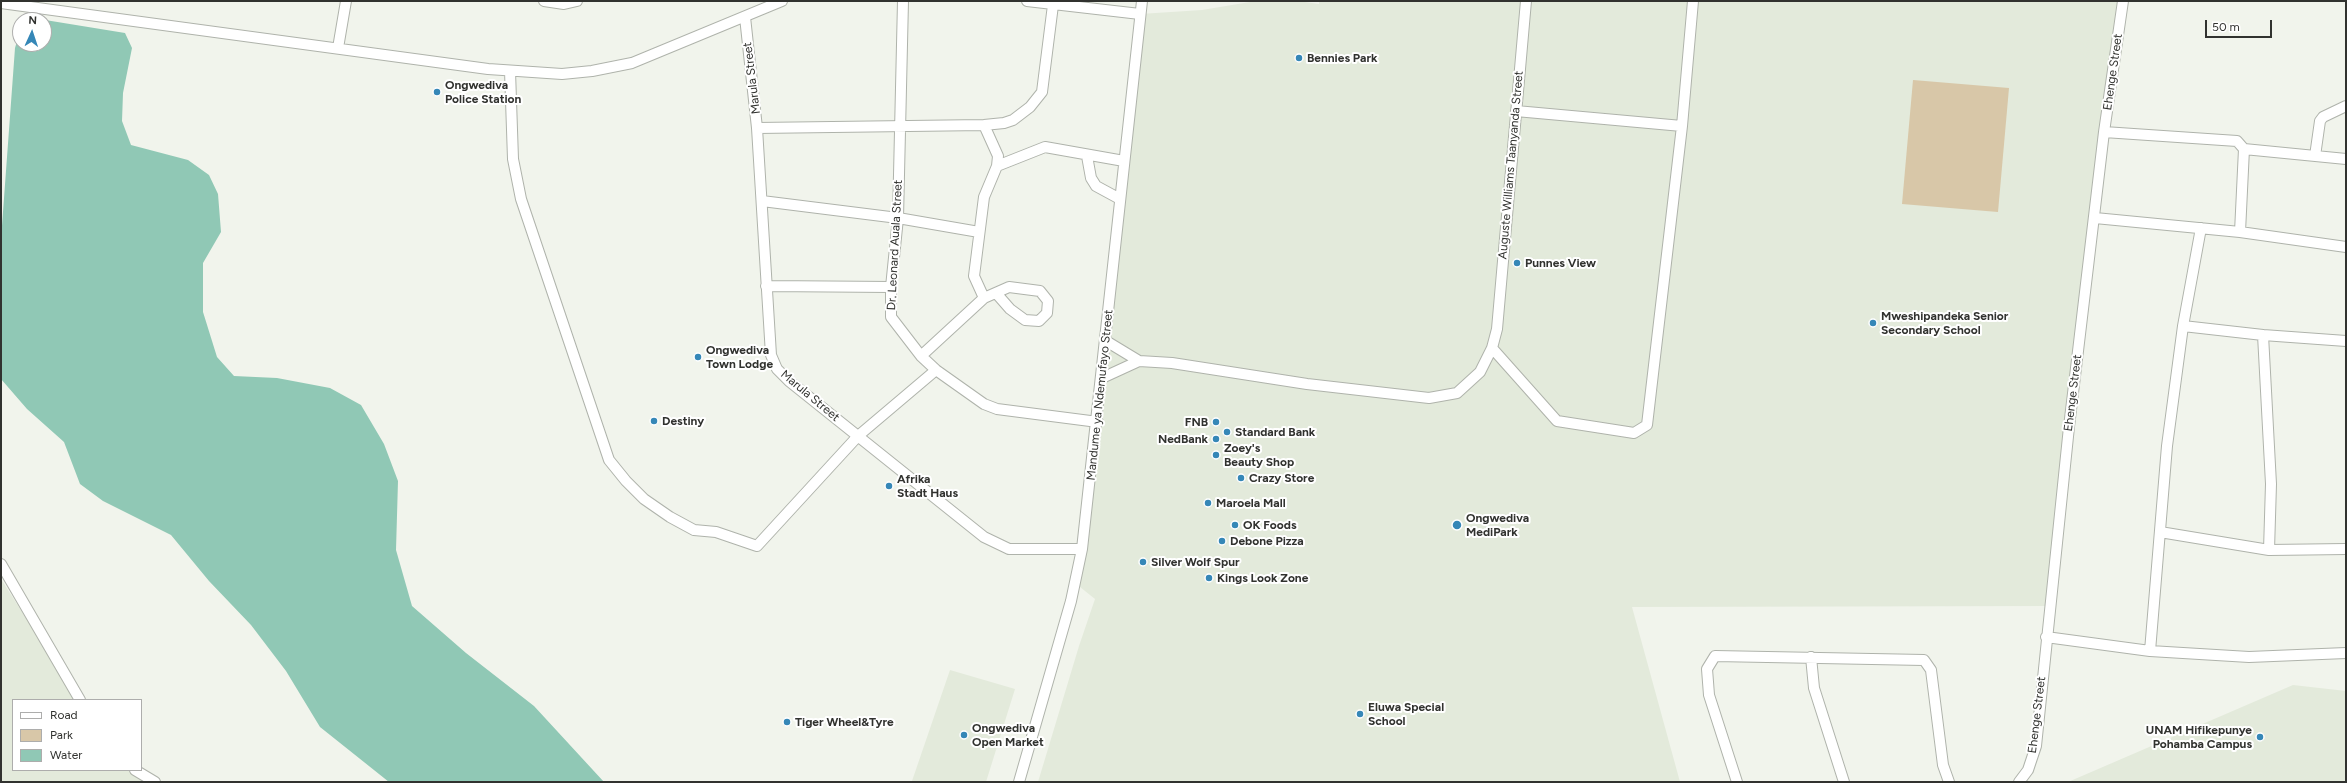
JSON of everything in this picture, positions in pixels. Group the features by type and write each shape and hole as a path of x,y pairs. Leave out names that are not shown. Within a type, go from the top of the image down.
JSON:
{"street":[{"path":"338,48 346,1"},
{"path":"544,1 564,4 577,1"},
{"path":"1,3 510,71 562,74 592,71 632,63 782,1"},
{"name":"Dr. Leonard Auala Street","path":"903,1 898,218 891,286 891,316 921,356 936,370 984,404 997,409 1098,422"},
{"path":"1027,1 1053,5 1068,4 1140,14"},
{"name":"Mandume ya Ndemufayo Street","path":"1019,782 1071,601 1082,549 1098,422 1120,199 1142,1"},
{"name":"Auguste Williams Taanyanda Street","path":"1139,361 1172,363 1307,384 1429,398 1457,393 1480,372 1492,348 1497,329 1526,1"},
{"path":"1492,348 1557,421 1634,433 1647,425 1682,126 1693,1"},
{"name":"Ehenge Street","path":"2018,782 2028,770 2036,746 2046,637 2069,427 2104,132 2123,1"},
{"path":"757,128 984,125 1004,123 1014,120 1030,107 1042,92 1053,5"},
{"name":"Marula Street","path":"745,17 757,128 771,355 778,369 789,381 984,537 1009,549 1082,549"},
{"path":"510,71 513,159 521,199 609,460 626,481 644,499 670,517 694,530 716,532 756,546 858,436 936,370"},
{"path":"2315,156 2320,122 2323,117 2346,106"},
{"path":"1516,110 1682,126"},
{"path":"984,125 998,156 997,166 984,197 974,276 984,298"},
{"path":"2104,132 2237,141 2244,149 2346,159"},
{"path":"997,166 1045,147 1067,150 1087,156 1124,161"},
{"path":"2240,232 2244,149"},
{"path":"1087,156 1091,178 1096,186 1120,199"},
{"path":"762,201 898,218 979,232"},
{"path":"2095,218 2240,232 2346,247"},
{"path":"2150,651 2167,446 2183,326 2201,228"},
{"path":"766,286 891,286"},
{"path":"921,356 984,298 1009,287 1040,291 1048,301 1047,313 1039,321 1025,320 1010,309 996,293"},
{"path":"2183,326 2263,335 2346,341"},
{"path":"2263,335 2271,484 2269,550"},
{"path":"1106,341 1139,361"},
{"path":"1102,378 1139,361"},
{"path":"2160,532 2269,550 2346,549"},
{"path":"1,564 79,699"},
{"path":"2046,637 2150,651 2249,657 2346,653"},
{"path":"1737,782 1709,695 1707,669 1715,656 1924,660 1931,670 1942,765 1949,782"},
{"path":"1811,657 1814,688 1844,782"},
{"path":"137,771 154,782"}],"shaded area":[{"path":"1256,1 1298,1 1319,4 1319,1 2123,1 2049,606 1632,607 1680,782 1038,782 1079,646 1095,599 1075,583 1140,14 1202,10"},
{"path":"1,579 77,699 12,699 12,771 137,771 155,782 1,782"},
{"name":"Ongwediva Open Market","path":"950,670 1015,689 986,782 912,781"},
{"name":"UNAM Hifikepunye Pohamba Campus","path":"2293,685 2346,691 2346,782 2068,782"}],"green space":[{"path":"1913,80 2009,88 1998,212 1902,204"}],"water":[{"path":"52,21 125,33 132,48 123,93 122,121 131,145 188,160 209,175 218,194 221,232 203,263 203,312 217,357 234,376 277,378 330,388 361,405 384,444 398,481 396,550 412,606 466,653 534,706 604,782 389,782 320,727 286,671 251,625 209,581 171,535 103,501 80,484 64,442 27,409 1,379 1,239 15,52 52,52"}],"place":[{"name":"Bennies Park","path":"1299,58"},
{"name":"Ongwediva Police Station","path":"437,92"},
{"name":"Punnes View","path":"1517,263"},
{"name":"Mweshipandeka Senior Secondary School","path":"1873,323"},
{"name":"Ongwediva Town Lodge","path":"698,357"},
{"name":"Destiny","path":"654,421"},
{"name":"FNB","path":"1216,422"},
{"name":"Standard Bank","path":"1227,432"},
{"name":"NedBank","path":"1216,439"},
{"name":"Zoey's Beauty Shop","path":"1216,455"},
{"name":"Crazy Store","path":"1241,478"},
{"name":"Afrika Stadt Haus","path":"889,486"},
{"name":"Maroela Mall","path":"1208,503"},
{"name":"OK Foods","path":"1235,525"},
{"name":"Ongwediva MediPark","path":"1457,525"},
{"name":"Debone Pizza","path":"1222,541"},
{"name":"Silver Wolf Spur","path":"1143,562"},
{"name":"Kings Look Zone","path":"1209,578"},
{"name":"Eluwa Special School","path":"1360,714"},
{"name":"Tiger Wheel&Tyre","path":"787,722"},
{"name":"Ongwediva Open Market","path":"964,735"},
{"name":"UNAM Hifikepunye Pohamba Campus","path":"2260,737"}]}
